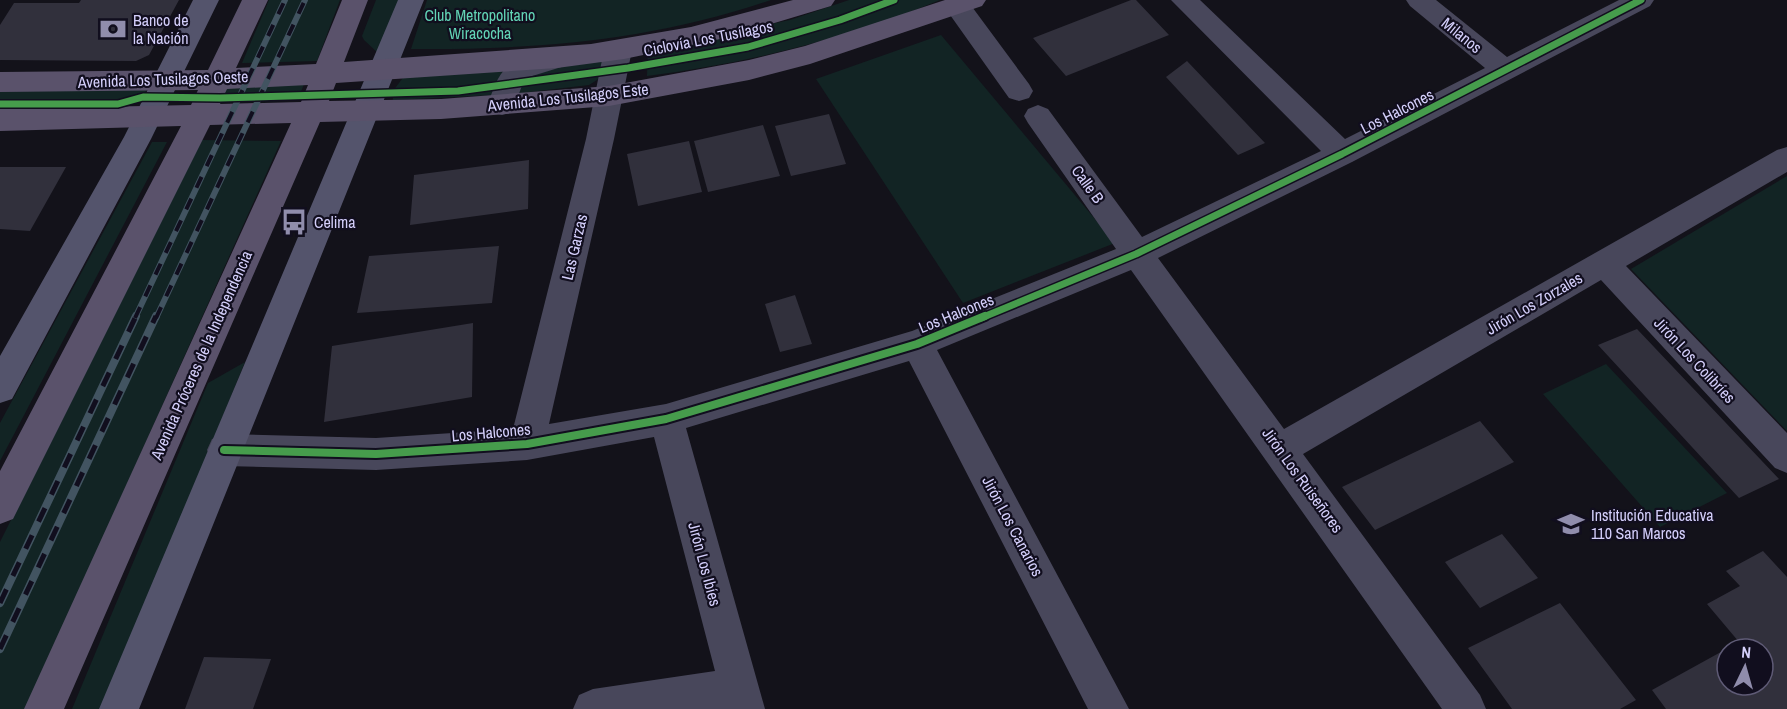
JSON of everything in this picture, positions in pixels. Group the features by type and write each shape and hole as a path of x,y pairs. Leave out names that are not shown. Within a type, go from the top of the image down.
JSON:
{"main road":[{"path":"0,388 169,80 207,0"},
{"path":"0,507 201,114 255,0"},
{"name":"Avenida Próceres de la Independencia","path":"44,709 311,111 355,0"},
{"path":"119,709 411,0"},
{"path":"326,73 558,58 618,50 763,20 822,0"},
{"name":"Avenida Los Tusilagos Este","path":"150,115 502,105 609,96 749,70 870,36 965,3"},
{"name":"Avenida Los Tusilagos Oeste","path":"0,82 169,80 326,73"},
{"path":"0,120 150,115"}],"street":[{"path":"1184,0 1342,154"},
{"name":"Milanos","path":"1419,0 1505,70"},
{"name":"Los Halcones","path":"224,450 376,454 527,444 666,419 917,344 1136,254 1342,154 1641,0"},
{"path":"965,3 1020,91"},
{"name":"Las Garzas","path":"527,444 618,50"},
{"path":"502,105 508,82 514,73 558,58"},
{"name":"Calle B","path":"1038,116 1136,254"},
{"name":"Jirón Los Zorzales","path":"1280,449 1787,158"},
{"name":"Jirón Los Ruiseñores","path":"1136,254 1280,449 1466,709"},
{"name":"Jirón Los Colibríes","path":"1604,263 1787,457"},
{"name":"Jirón Los Canarios","path":"917,344 1109,709"},
{"name":"Jirón Los Ibíes","path":"666,419 741,698"},
{"path":"593,709 741,698"}],"green space":[{"path":"269,0 340,0 317,61 242,63"},
{"path":"376,0 400,0 379,54 362,36"},
{"name":"Club Metropolitano Wiracocha","path":"427,0 771,0 681,25 593,40 503,48 411,49"},
{"path":"849,0 940,0 833,38 796,48 685,71 647,76 648,49 790,20"},
{"path":"941,35 1115,243 963,303 816,79"},
{"path":"598,60 603,63 600,78 589,85 513,94 393,100 393,91 405,75"},
{"path":"305,82 300,94 282,101 228,102 220,98 223,90 232,85"},
{"path":"0,86 146,88 146,91 137,104 0,104"},
{"path":"201,140 281,141 26,709 0,709 0,542"},
{"path":"152,142 167,142 0,461 0,423"},
{"path":"1787,176 1787,431 1631,269"},
{"path":"245,362 104,709 72,709 208,383"},
{"path":"1606,364 1727,493 1660,527 1543,394"}],"building":[{"name":"Banco de la Nación","path":"81,0 179,0 149,55 136,61 0,60 0,25 14,3 79,3"},
{"path":"1136,0 1169,35 1066,76 1033,38"},
{"path":"1187,61 1265,143 1238,155 1166,77"},
{"path":"829,114 846,164 791,176 775,126"},
{"path":"763,125 780,176 708,192 694,141"},
{"path":"689,141 702,192 638,206 627,154"},
{"path":"529,160 528,209 410,225 414,175"},
{"path":"0,167 66,167 30,231 0,229"},
{"path":"499,246 492,303 357,313 369,256"},
{"path":"795,295 812,344 780,352 765,304"},
{"path":"473,323 472,397 324,422 332,346"},
{"path":"1637,329 1779,479 1739,498 1598,345"},
{"path":"1480,421 1514,462 1375,530 1342,487"},
{"path":"1502,534 1538,578 1480,608 1445,562"},
{"path":"1763,551 1787,577 1787,709 1666,709 1652,690 1715,655 1715,697 1775,697 1775,637 1735,637 1707,604 1740,586 1726,571"},
{"path":"1560,603 1636,700 1620,709 1512,709 1468,648"},
{"path":"204,657 271,659 253,709 185,709"}],"railway":[{"path":"135,318 285,0"},
{"path":"156,318 305,0"},
{"path":"0,603 136,316"},
{"path":"0,649 156,316"}],"cycle path":[{"name":"Ciclovía Los Tusílagos","path":"0,104 118,104 143,97 220,98 458,91 628,68 748,47 840,20 894,0"},
{"path":"224,450 376,454 527,444 666,419 917,344 1136,254 1342,154 1641,0"}],"place":[{"name":"Banco de la Nación","path":"113,29"},
{"name":"Celima","path":"294,222"},
{"name":"Institución Educativa 110 San Marcos","path":"1571,524"}]}
